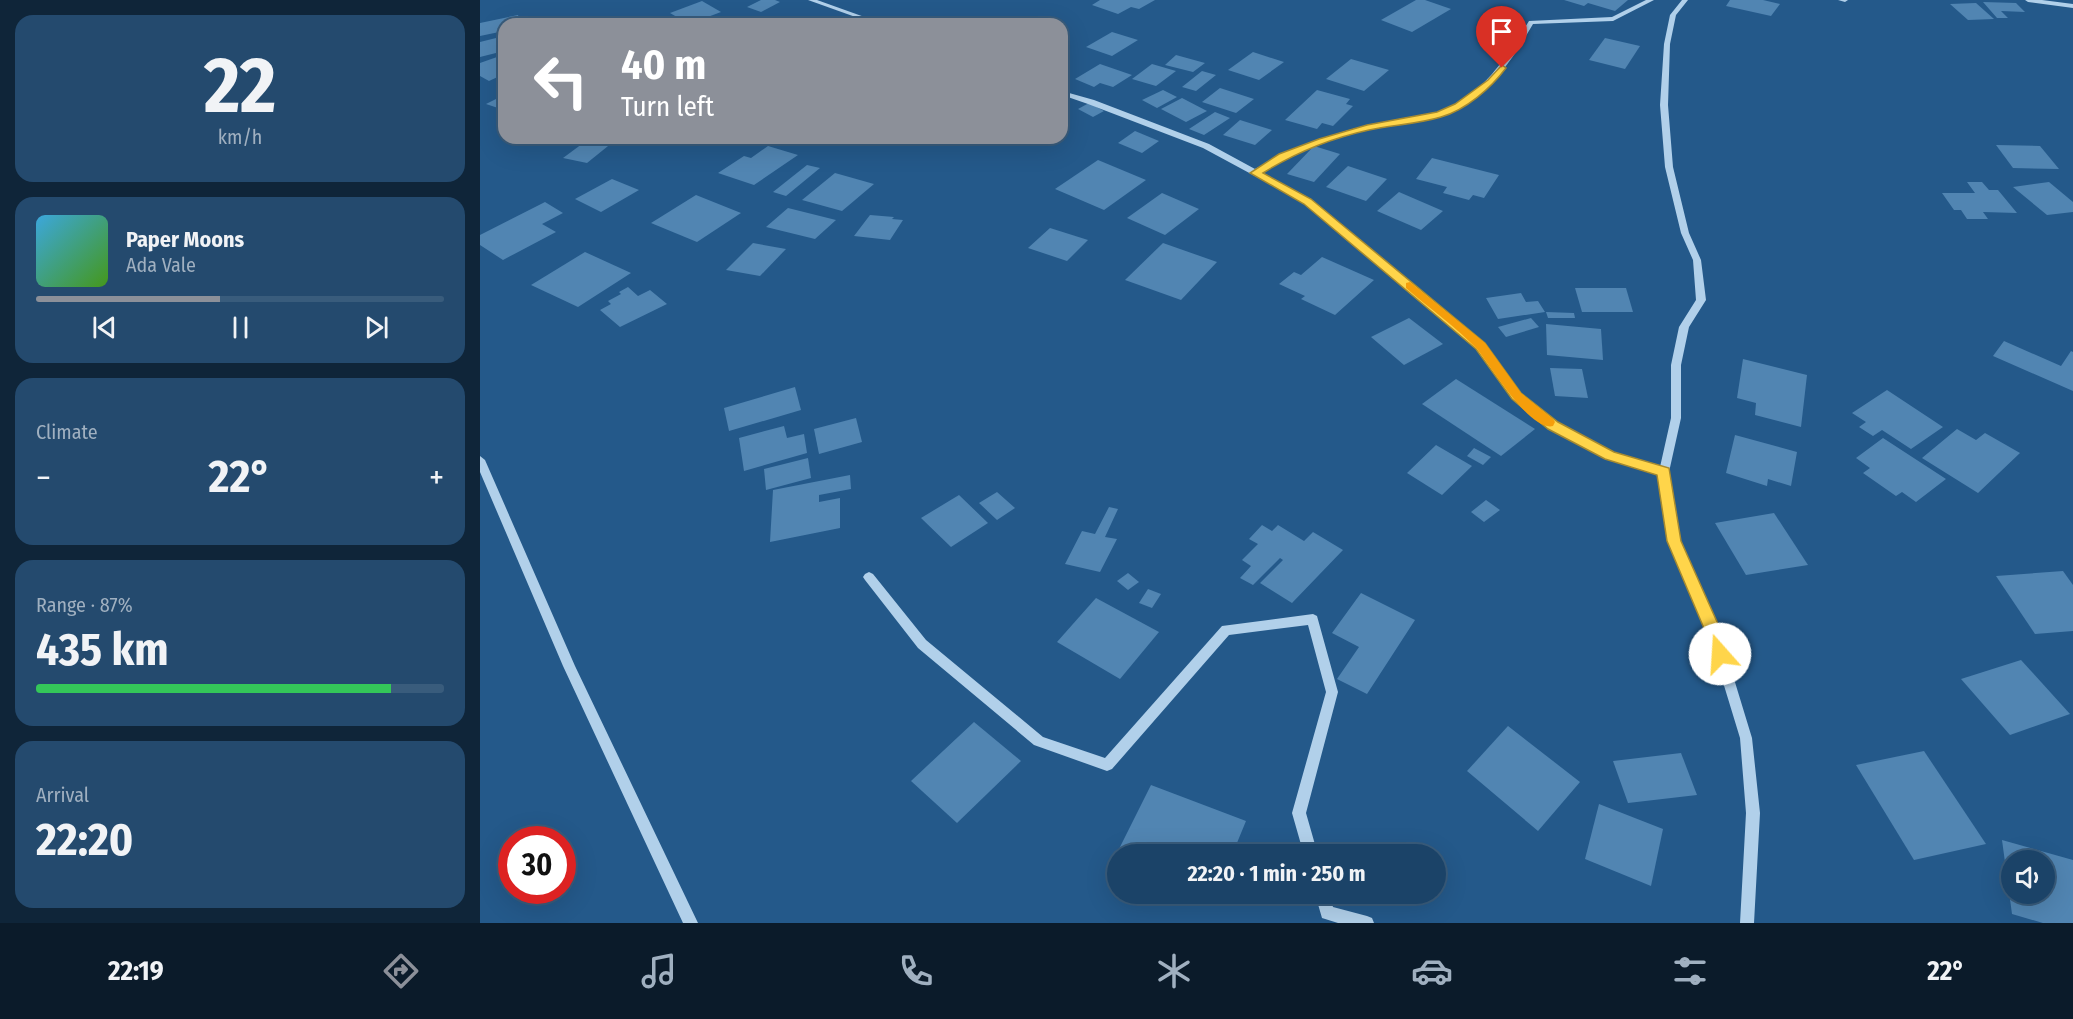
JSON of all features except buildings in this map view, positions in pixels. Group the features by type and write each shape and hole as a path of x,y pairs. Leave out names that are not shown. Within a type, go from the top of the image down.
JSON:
{"street":[{"path":"811,0 864,18"},
{"path":"1255,173 1282,156 1323,141 1367,128 1440,115 1458,106 1491,82 1513,55 1531,22 1613,20 1652,0"},
{"path":"1685,0 1673,15 1667,44 1664,105 1669,167 1685,233 1697,260 1701,300 1684,327 1676,365 1676,418 1664,472 1674,541 1714,633 1746,738 1753,813 1747,923"},
{"path":"2028,0 2073,6"},
{"path":"1068,95 1206,146 1308,201 1481,346 1517,396 1553,426 1610,455 1664,472"},
{"path":"480,460 568,666 691,923"},
{"path":"869,577 922,644 1039,741 1107,765 1226,630 1313,619 1332,692 1299,813 1308,844"},
{"path":"1325,904 1327,913 1367,923"}],"slow traffic":[{"path":"1410,286 1481,346 1517,396 1549,422"}],"route":[{"path":"1502,68 1491,82 1458,106 1440,115 1367,128 1323,141 1282,156 1255,173 1308,201 1427,300 1481,346 1517,396 1553,426 1610,455 1664,472 1674,541 1714,633 1720,654"}]}
